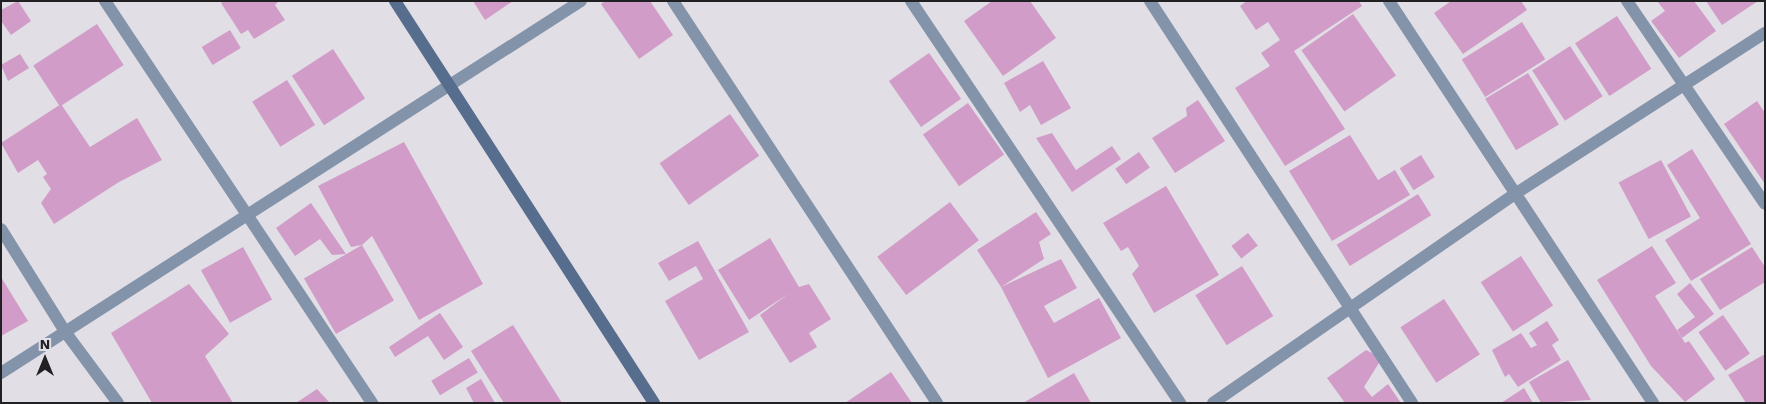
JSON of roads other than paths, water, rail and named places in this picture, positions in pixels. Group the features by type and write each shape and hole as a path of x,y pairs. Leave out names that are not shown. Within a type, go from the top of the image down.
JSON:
{"street":[{"path":"105,1 372,403"},
{"path":"395,1 452,86 654,403"},
{"path":"1,373 249,218 581,1"},
{"path":"673,1 937,403"},
{"path":"911,1 1180,403"},
{"path":"1150,1 1412,403"},
{"path":"1389,1 1518,192 1654,403"},
{"path":"1627,1 1765,204"},
{"path":"1213,403 1350,306 1518,192 1765,33"},
{"path":"1,230 66,333 118,403"}]}
